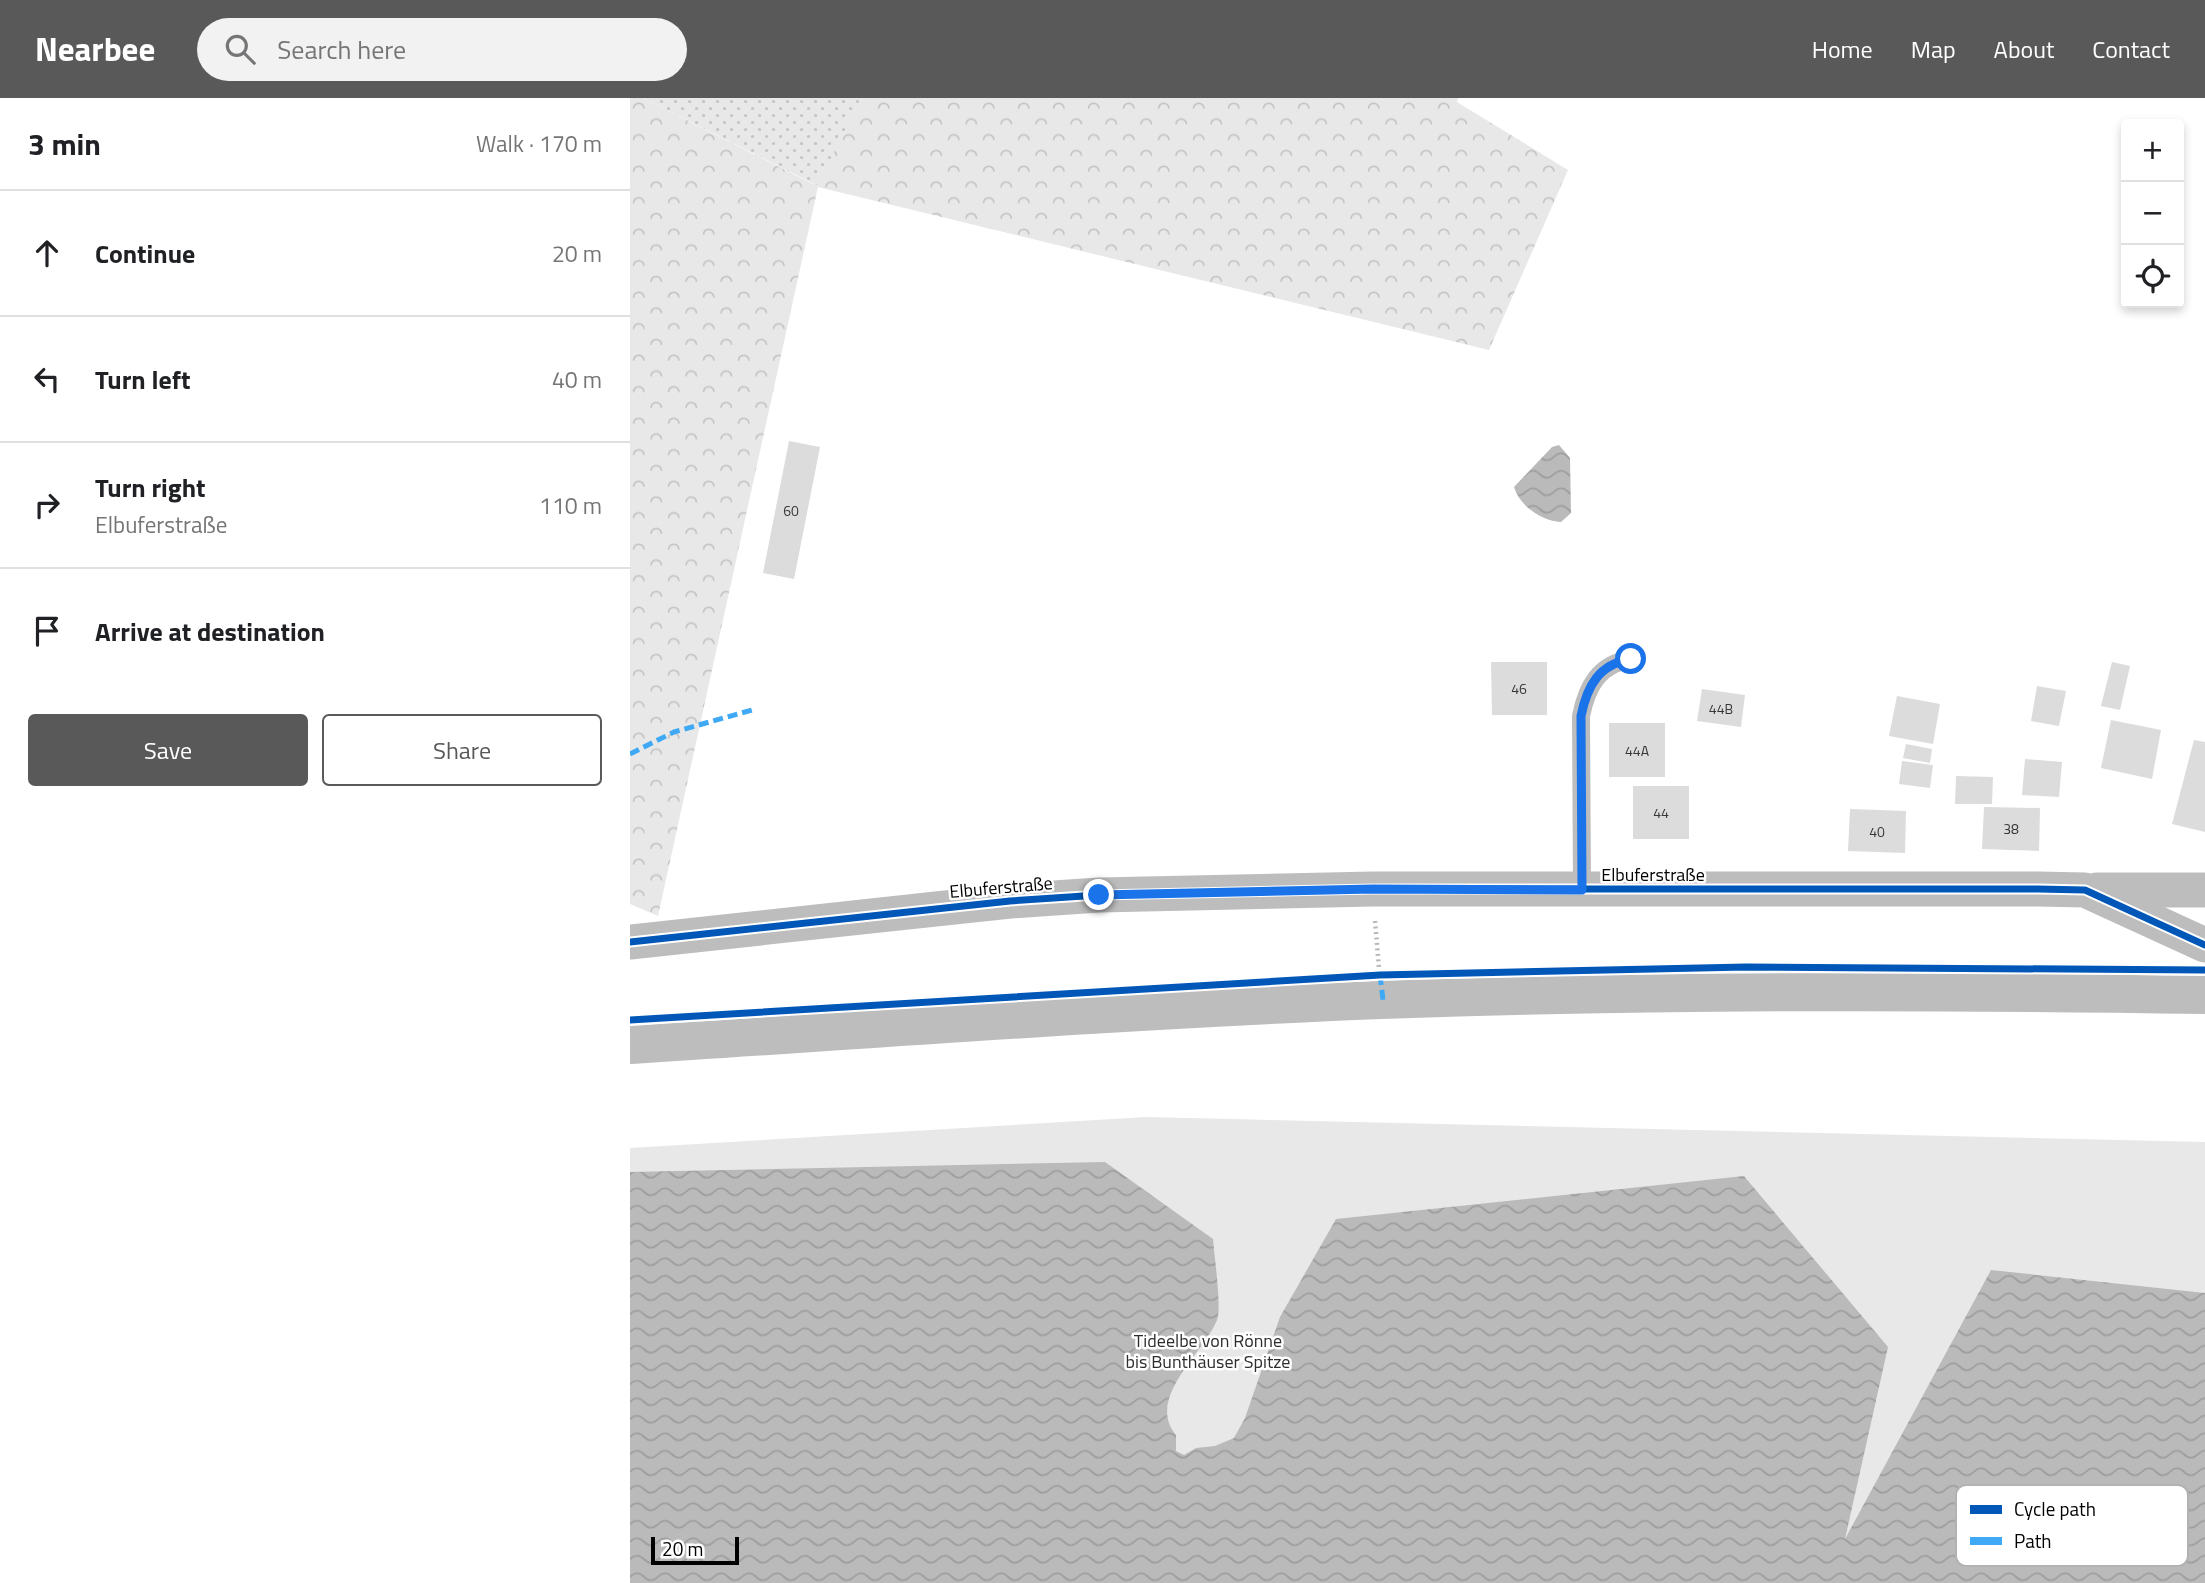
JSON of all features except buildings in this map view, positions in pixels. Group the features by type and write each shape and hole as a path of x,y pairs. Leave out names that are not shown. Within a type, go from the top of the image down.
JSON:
{"street":[{"name":"Elbuferstraße","path":"630,942 1010,901 1099,895 1373,889 2205,890"},
{"name":"Elbuferstraße","path":"2085,890 2205,945"},
{"path":"630,1045 1383,1000 1768,992 2205,995"}],"lane":[{"path":"1582,890 1581,716 1584,701 1596,676 1605,667 1614,662 1631,659"}],"path":[{"path":"1373,889 1380,975"}],"green space":[{"path":"630,98 643,98 817,186 861,98 1458,98 1457,102 1568,170 1489,350 818,187 658,916 630,904"},
{"path":"643,98 861,98 818,186"},
{"name":"Tideelbe von Rönne bis Bunthäuser Spitze","path":"1146,1117 2205,1142 2205,1583 630,1583 630,1148"}],"water":[{"path":"1559,445 1570,458 1571,513 1561,522 1546,519 1532,511 1521,500 1514,487 1552,447"},
{"name":"Tideelbe von Rönne bis Bunthäuser Spitze","path":"1105,1162 1213,1239 1218,1293 1217,1320 1180,1376 1168,1406 1168,1421 1176,1435 1176,1451 1184,1455 1196,1448 1215,1446 1234,1438 1245,1418 1280,1317 1336,1219 1744,1176 1888,1347 1845,1539 1991,1270 2205,1293 2205,1583 630,1583 630,1172"}],"marked path":[{"path":"630,754 674,732 752,710"},
{"path":"1380,975 1383,1000"}],"cycle path":[{"path":"630,942 1010,901 1099,895 1373,889 2038,889 2085,890 2205,945"},
{"path":"630,1020 1380,975 1746,967 2205,970"}],"route":[{"path":"1099,895 1373,889 1582,890 1581,716 1584,701 1596,676 1605,667 1614,662 1631,659"}]}
